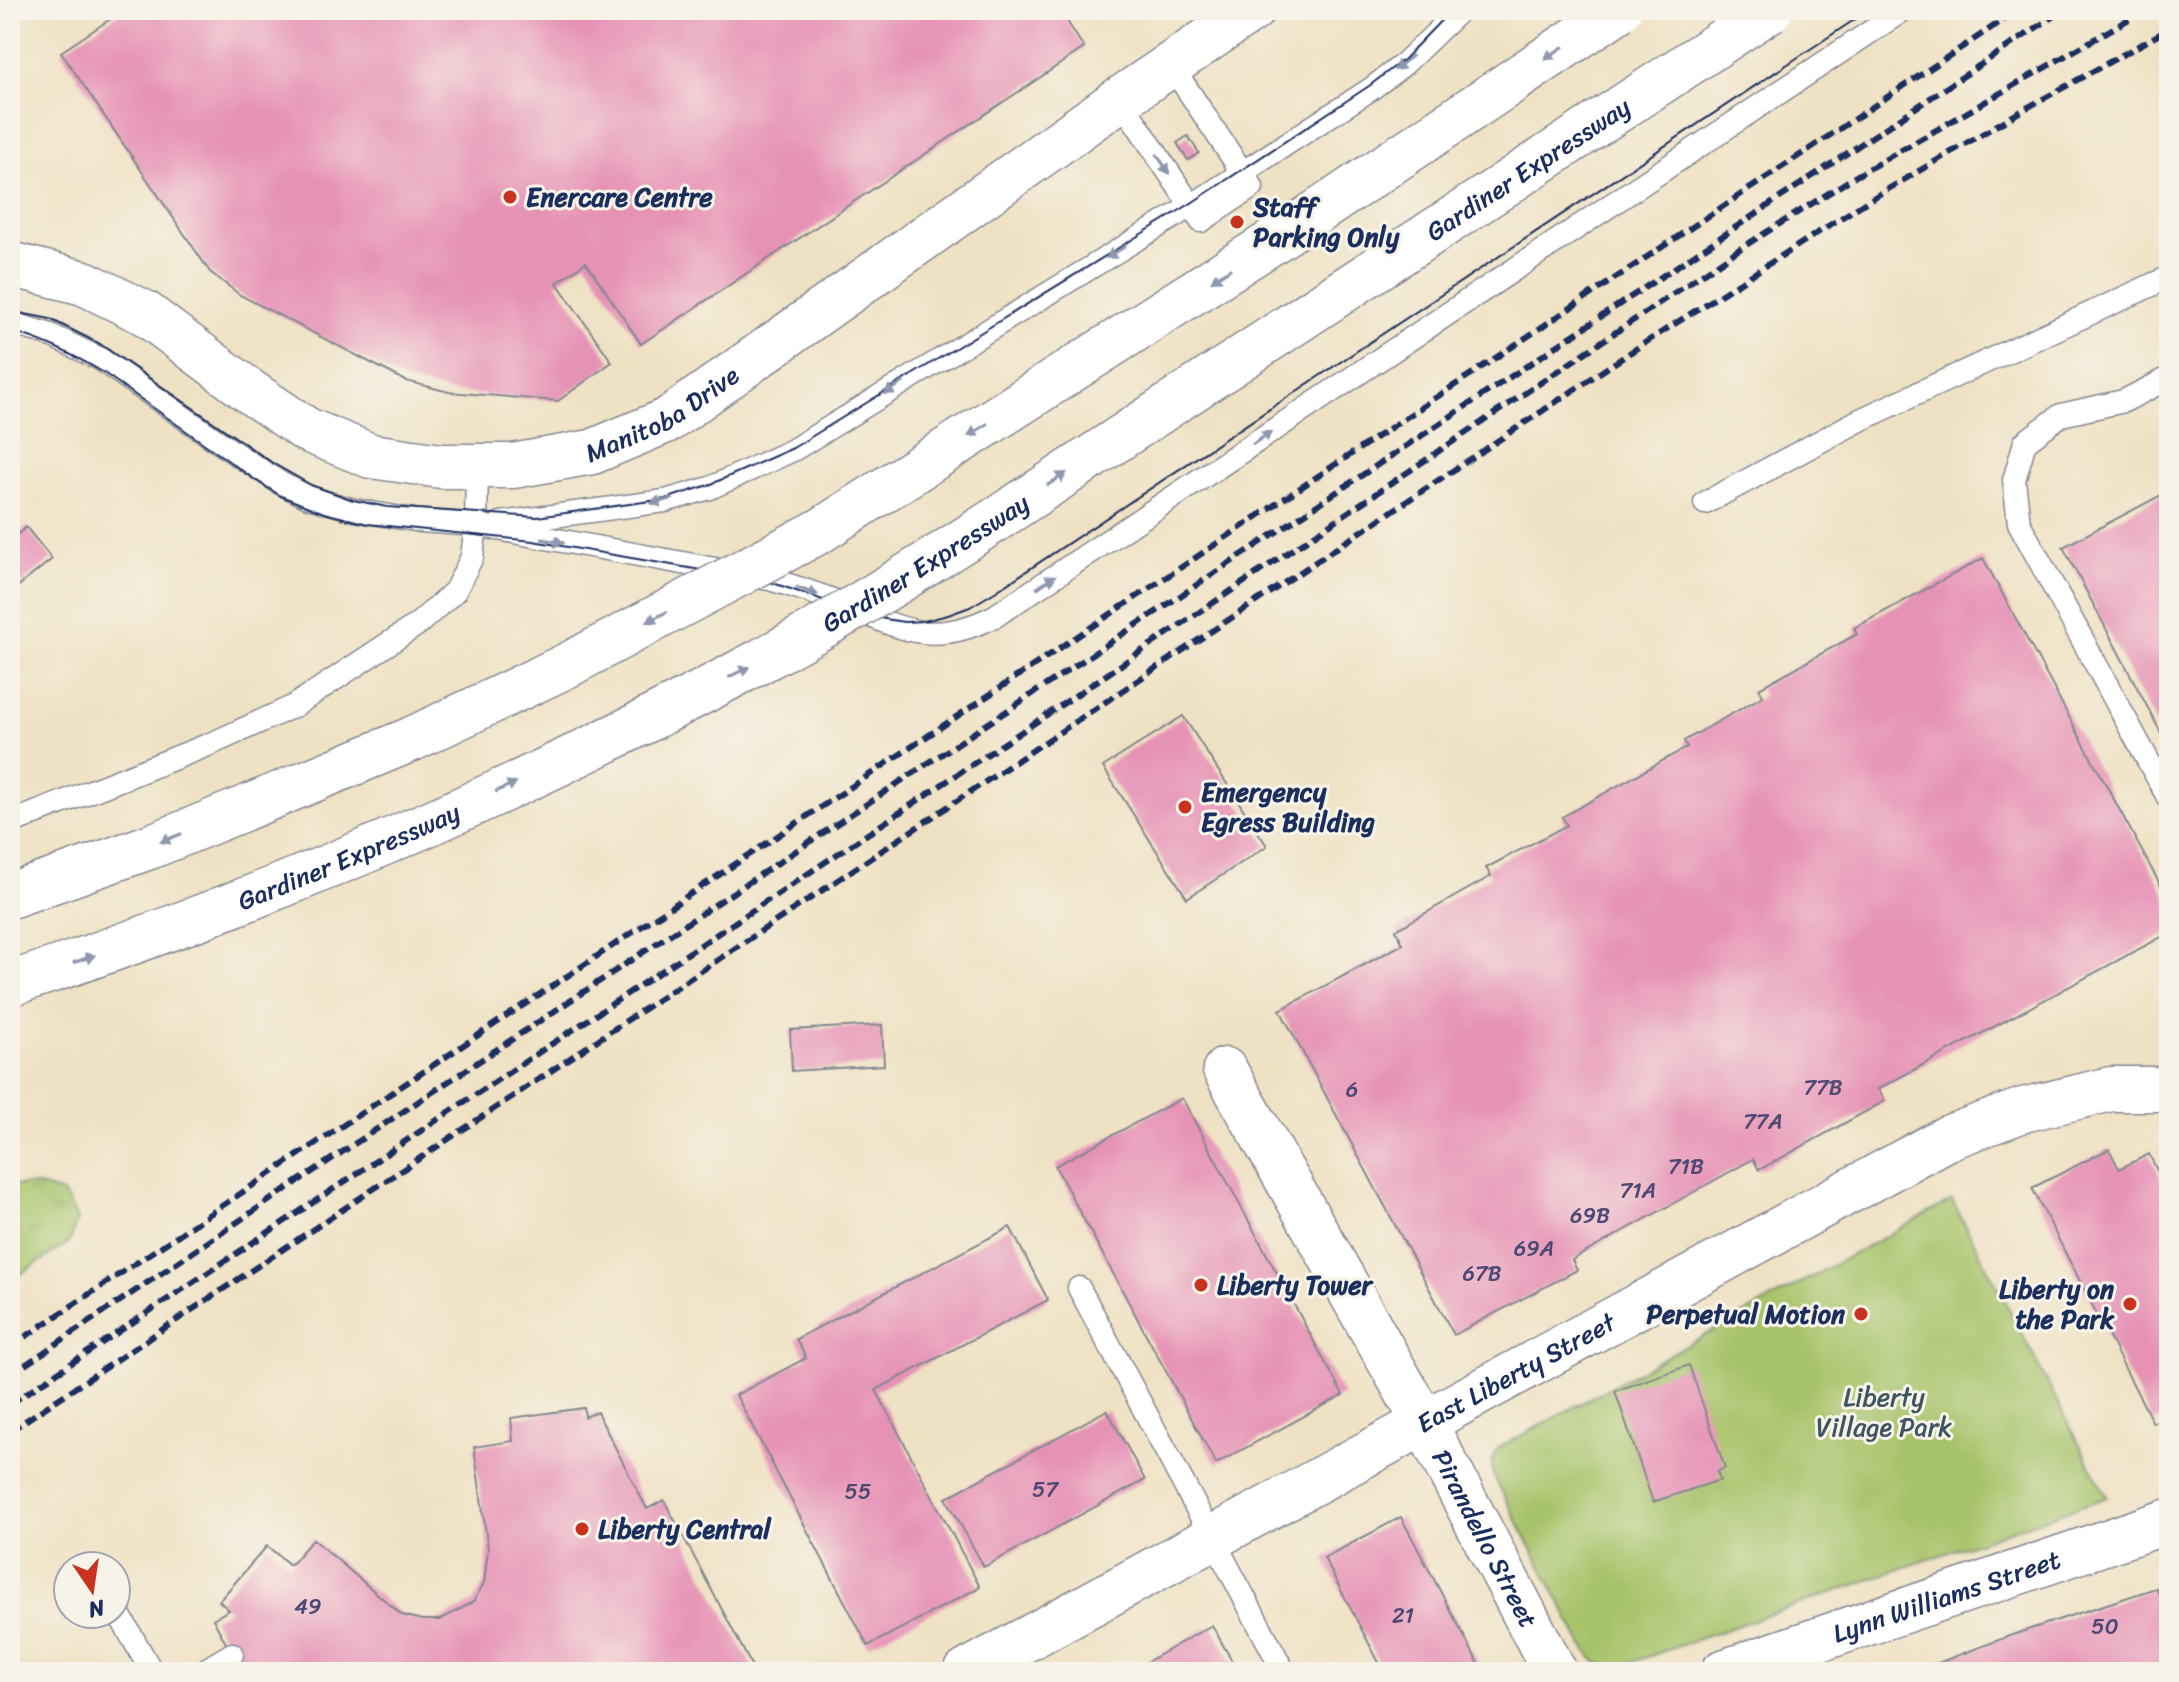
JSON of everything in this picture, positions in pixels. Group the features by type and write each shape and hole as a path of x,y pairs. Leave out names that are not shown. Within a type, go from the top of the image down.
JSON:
{"main road":[{"name":"Manitoba Drive","path":"10,264 84,283 145,313 307,430 371,456 441,466 513,466 592,452 668,420 1120,99 1252,10"},
{"path":"10,896 152,846 412,739 566,666 820,531 1280,237 1619,10"},
{"name":"Gardiner Expressway","path":"10,984 88,959 268,890 448,814 602,742 758,663 1024,501 1770,10"},
{"name":"Pirandello Street","path":"1225,1070 1425,1424 1555,1672"},
{"name":"East Liberty Street","path":"966,1672 1947,1138 2023,1110 2111,1089 2169,1089"},
{"name":"Lynn Williams Street","path":"1723,1672 2169,1521"}],"lane":[{"path":"1242,173 1371,89 1404,64 1460,10"},
{"path":"10,323 48,334 100,359 236,454 308,497 354,510 420,521 476,525 769,579 812,592 899,629 948,633 972,628 995,616 1903,10"},
{"path":"1120,99 1201,221 1252,187 1171,65"},
{"path":"476,525 538,520 665,501 710,488 755,469 793,450 1191,206"},
{"path":"1705,503 1860,420 2169,277"},
{"path":"2169,378 2124,401 2061,415 2025,442 2014,480 2019,523 2169,799"},
{"path":"10,823 213,743 294,706 392,644 455,591 472,557 477,466"},
{"path":"1079,1288 1284,1672"},
{"path":"128,1630 152,1672"},
{"path":"202,1672 232,1654"}],"green space":[{"path":"10,1185 35,1185 63,1193 77,1218 70,1242 10,1281"},
{"name":"Liberty Village Park","path":"1952,1200 2107,1497 1624,1665 1608,1666 1594,1660 1581,1642 1493,1475 1492,1463 1497,1449"}],"building":[{"name":"Enercare Centre","path":"124,10 1060,10 1084,48 641,344 586,262 557,283 612,362 558,401 449,392 406,381 240,295 210,272 61,52"},
{"path":"1188,136 1199,153 1188,160 1177,143"},
{"path":"2169,491 2169,748 2063,547"},
{"path":"26,527 52,559 10,593 10,541"},
{"path":"1983,558 2169,901 2169,933 1878,1089 1885,1101 1759,1170 1753,1159 1572,1260 1577,1270 1454,1335 1280,1010 1403,944 1396,930 1491,876 1486,868 1567,825 1562,817 1687,747 1684,741 1763,696 1759,688 1857,634 1854,628"},
{"name":"Emergency Egress Building","path":"1183,716 1267,846 1187,898 1103,767"},
{"path":"882,1025 884,1065 792,1071 790,1030"},
{"name":"Liberty Tower","path":"1182,1098 1343,1395 1216,1464 1055,1166"},
{"name":"Liberty on the Park","path":"2109,1149 2119,1169 2149,1154 2169,1194 2169,1415 2153,1423 2032,1188"},
{"path":"1010,1227 1048,1300 876,1390 980,1587 868,1646 736,1395 806,1358 796,1339"},
{"path":"1689,1365 1725,1468 1717,1471 1720,1480 1653,1502 1615,1391"},
{"name":"Liberty Central","path":"584,1408 585,1417 597,1412 647,1509 664,1500 755,1672 241,1672 213,1619 229,1610 219,1601 267,1546 290,1565 313,1539 402,1615 440,1620 473,1602 484,1583 488,1549 474,1447 513,1441 511,1418"},
{"path":"1107,1410 1145,1480 984,1567 946,1498"},
{"path":"1401,1517 1483,1672 1384,1672 1324,1558"},
{"path":"2156,1588 2169,1613 2169,1672 1914,1672 2012,1635"},
{"path":"1212,1625 1238,1672 1129,1672"}],"tram line":[{"path":"10,311 50,319 100,344 274,464 311,485 353,500 387,507 537,517 665,499 709,485 793,448 1190,204 1369,86 1403,60 1451,10"},
{"path":"10,331 47,343 93,366 254,479 281,496 324,513 368,524 533,541 770,582 873,617 904,622 924,621 970,607 995,592 1869,10"}],"railway":[{"path":"10,1347 2018,10"},
{"path":"10,1375 2063,10"},
{"path":"10,1404 1036,722 1735,252 1851,179 2145,10"},
{"path":"10,1431 1640,346 1866,202 2169,29"}],"place":[{"name":"Enercare Centre","path":"510,197"},
{"name":"Staff Parking Only","path":"1237,222"},
{"name":"Emergency Egress Building","path":"1185,807"},
{"name":"Liberty Tower","path":"1201,1285"},
{"name":"Liberty on the Park","path":"2130,1304"},
{"name":"Perpetual Motion","path":"1861,1314"},
{"name":"Liberty Central","path":"582,1529"}]}
